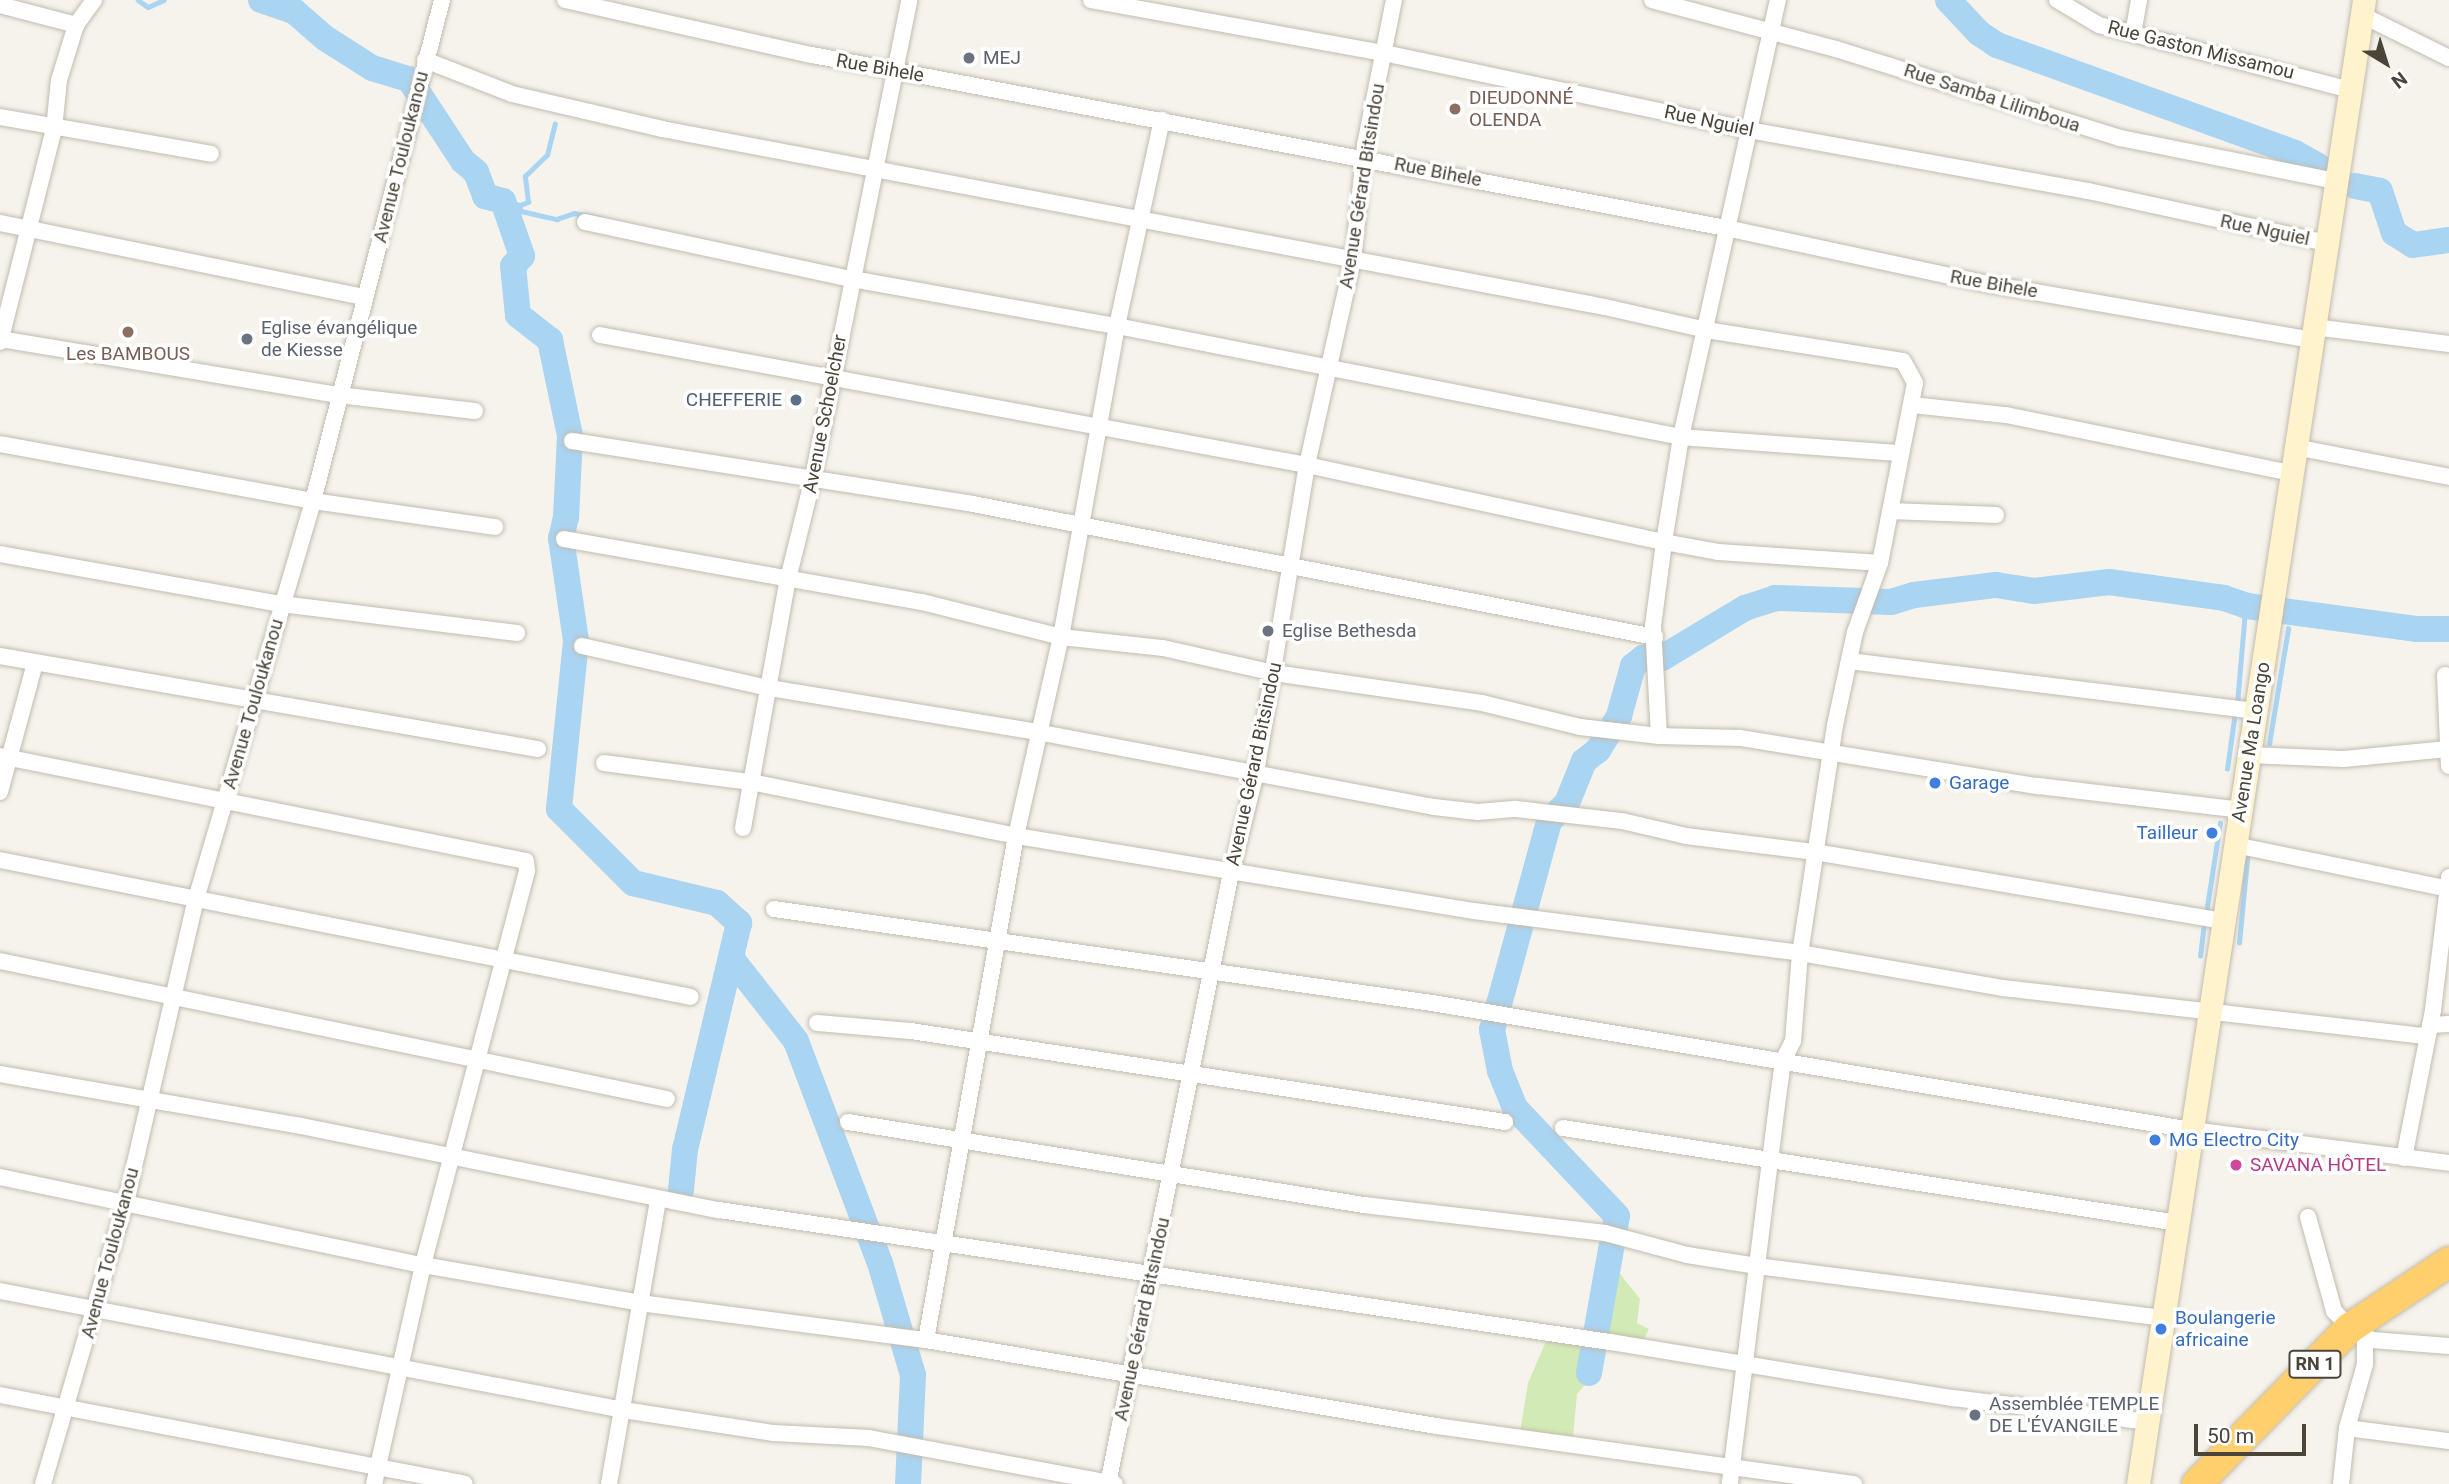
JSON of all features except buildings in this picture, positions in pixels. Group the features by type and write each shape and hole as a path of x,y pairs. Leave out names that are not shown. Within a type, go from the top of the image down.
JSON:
{"highway":[{"name":"RN 1","path":"2197,1484 2357,1333 2449,1262"}],"main road":[{"name":"Avenue Ma Loango","path":"2138,1484 2363,7"}],"street":[{"path":"94,0 76,25 59,80 54,129 0,340 338,395 475,411"},
{"name":"Avenue Touloukanou","path":"43,1484 97,1307 150,1100 196,899 313,501 338,395 442,0"},
{"name":"Rue Bihele","path":"565,0 894,70 1731,229 1988,284 2313,334 2449,344"},
{"name":"Avenue Schoelcher","path":"743,828 788,579 813,478 909,0"},
{"name":"Rue Nguiel","path":"1091,0 1384,52 1749,130 2088,191 2326,243"},
{"name":"Avenue Gérard Bitsindou","path":"1110,1484 1231,873 1256,772 1307,465 1353,260 1365,158 1394,0"},
{"name":"Rue Samba Lilimboua","path":"1652,0 1773,32 2120,138 2336,181"},
{"path":"1659,736 1655,637 1664,542 1681,437 1731,229 1749,130 1778,0"},
{"name":"Rue Gaston Missamou","path":"2057,0 2099,25 2350,90"},
{"path":"2133,34 2139,0"},
{"path":"0,5 76,25"},
{"path":"2363,7 2449,58"},
{"path":"425,60 512,94 662,129 1706,330 1903,361 1915,383 1912,405 1900,453 1880,563 1849,661 1815,852 1800,953 1793,1041 1783,1061 1731,1476"},
{"path":"0,117 54,129 211,154"},
{"path":"926,1340 1016,835 1037,732 1061,637 1101,430 1117,326 1162,120"},
{"path":"585,222 852,279 1117,326 1681,437 1900,453"},
{"path":"0,223 364,297"},
{"path":"600,335 833,376 1101,430 1307,465 1719,552 1880,563"},
{"path":"1912,405 2006,415 2292,473"},
{"path":"572,441 813,478 1082,524 1655,637"},
{"path":"0,444 313,501 495,527"},
{"path":"2295,447 2449,477"},
{"path":"1891,511 1996,515"},
{"path":"564,539 922,602 1061,637 1163,648 1274,673 1482,703 1580,727 1659,736 1715,735 2038,786 2241,810"},
{"path":"0,554 281,604 517,633"},
{"path":"582,646 769,688 1037,732 1434,807 1479,812 1516,809 1622,821 1686,836 1815,852 2224,921"},
{"path":"0,656 253,703 538,749"},
{"path":"1849,661 2255,711"},
{"path":"0,792 5,758 35,663"},
{"path":"2445,675 2449,766"},
{"path":"2249,755 2344,759 2448,749"},
{"path":"5,758 226,799 526,861 527,871 500,958 479,1060 423,1265 376,1477"},
{"path":"604,764 751,782 1016,835 1231,873 1474,911 1800,953 2003,988 2210,1014 2429,1030 2449,1024"},
{"path":"2235,845 2448,885 2429,1030 2404,1158"},
{"path":"0,860 691,997"},
{"path":"774,909 999,938 1783,1061 2192,1130 2449,1163"},
{"path":"0,961 175,995 667,1099"},
{"path":"817,1023 978,1041 1505,1122"},
{"path":"0,1074 150,1100 659,1199 1151,1272 1745,1365 2148,1422"},
{"path":"848,1122 962,1143 1364,1205 1605,1233 1687,1255 1757,1266 2164,1318"},
{"path":"1563,1128 2178,1223"},
{"path":"0,1177 423,1265 640,1303 926,1340 1731,1476 1854,1484"},
{"path":"609,1484 659,1199"},
{"path":"2308,1217 2333,1311 2357,1333 2365,1364 2347,1428 2341,1484"},
{"path":"0,1290 622,1410 774,1433 869,1438 1110,1484"},
{"path":"2357,1333 2449,1346"},
{"path":"0,1395 376,1477 466,1484"},
{"path":"2347,1428 2449,1441"}],"green space":[{"path":"1600,1268 1617,1270 1640,1299 1637,1323 1649,1329 1640,1346 1607,1340 1599,1353 1586,1357 1592,1377 1577,1394 1573,1436 1520,1432 1528,1383 1550,1332 1602,1328 1605,1301"}],"waterway":[{"path":"138,0 148,7 164,0"},
{"path":"261,0 295,12 325,38 372,68 409,79 463,161 476,172 485,196 503,201 522,256 513,266 518,315 550,340 570,436 566,517 561,538 576,641 559,809 633,883 717,903 739,923 685,1149 681,1190"},
{"path":"1948,0 1979,33 1997,45 2295,153 2318,166"},
{"path":"520,205 528,202 525,176 547,155 555,124"},
{"path":"2355,186 2380,191 2394,233 2413,245 2449,240"},
{"path":"503,201 520,205 521,211 557,219 574,213 600,218"},
{"path":"1589,1373 1617,1216 1515,1108 1500,1071 1492,1030 1549,821 1567,803 1584,761 1598,750 1619,716 1633,666 1643,658 1662,658 1745,608 1775,598 1891,602 1914,595 1996,585 2034,591 2109,582 2224,598 2247,606 2417,629 2449,629"},
{"path":"2237,704 2245,611"},
{"path":"2269,744 2288,629"},
{"path":"2227,769 2235,712"},
{"path":"2206,913 2220,823"},
{"path":"2239,943 2248,850"},
{"path":"2200,956 2204,922"},
{"path":"731,958 796,1041 880,1263 913,1375 908,1484"}],"place":[{"name":"MEJ","path":"969,58"},
{"name":"DIEUDONNÉ OLENDA","path":"1455,109"},
{"name":"Les BAMBOUS","path":"128,332"},
{"name":"Eglise évangélique de Kiesse","path":"247,339"},
{"name":"CHEFFERIE","path":"796,400"},
{"name":"Eglise Bethesda","path":"1268,631"},
{"name":"Garage","path":"1935,783"},
{"name":"Tailleur","path":"2212,833"},
{"name":"MG Electro City","path":"2155,1140"},
{"name":"SAVANA HÔTEL","path":"2236,1165"},
{"name":"Boulangerie africaine","path":"2161,1329"},
{"name":"Assemblée TEMPLE DE L'ÉVANGILE","path":"1975,1415"}]}
